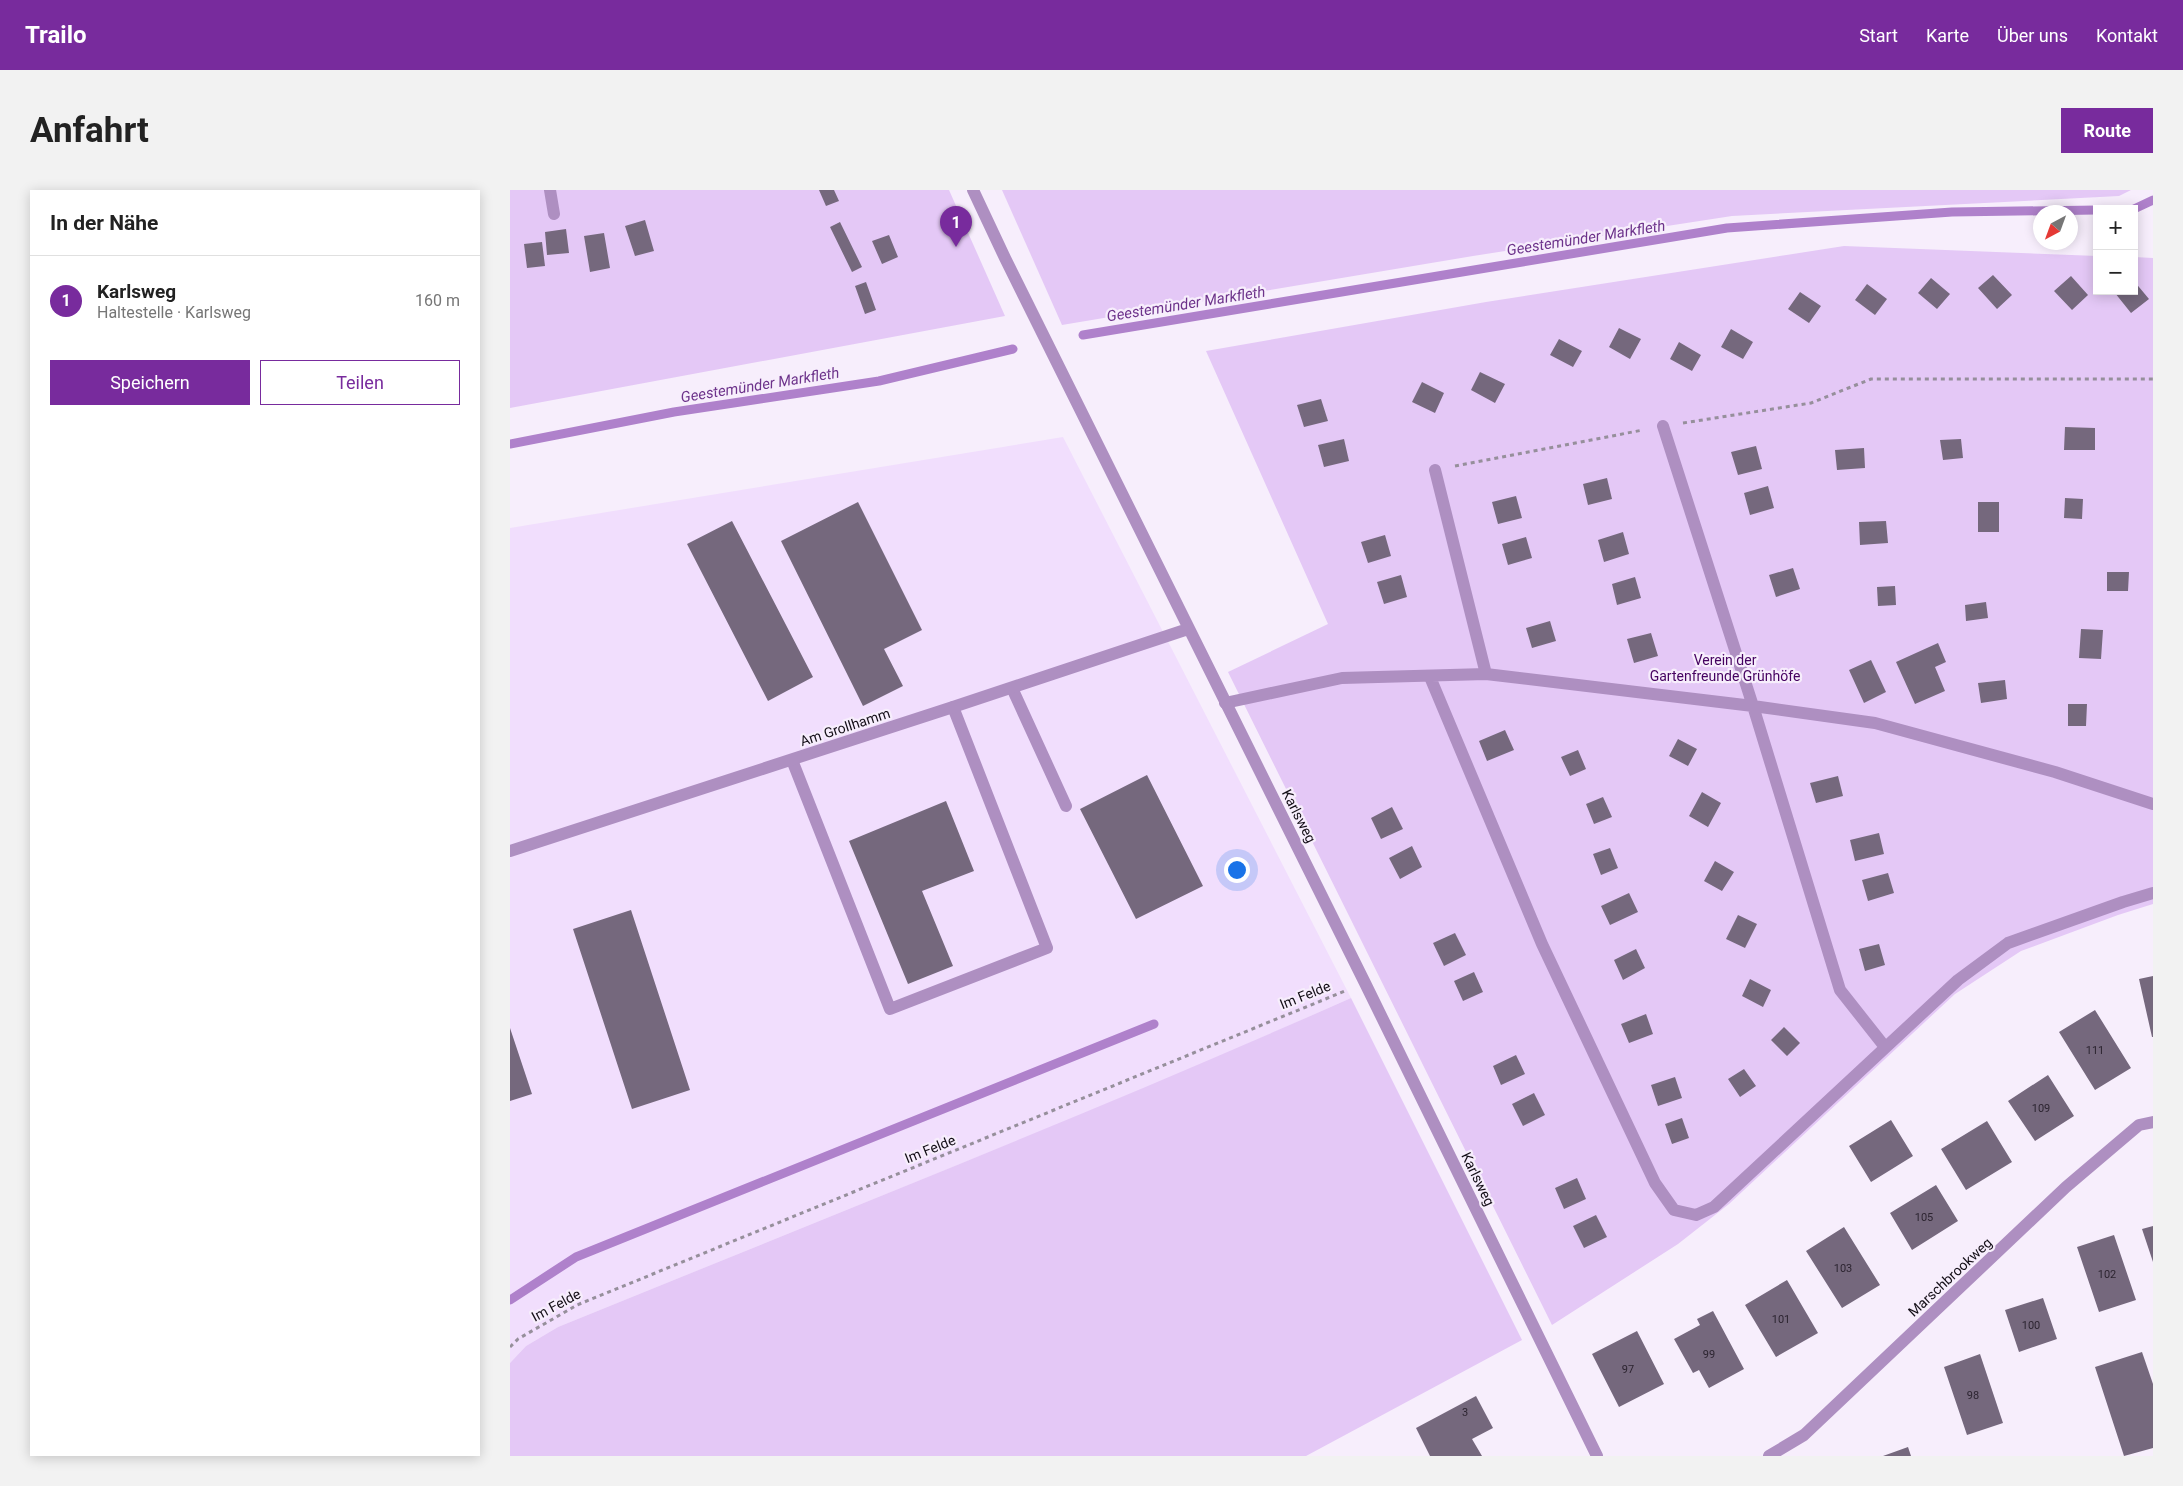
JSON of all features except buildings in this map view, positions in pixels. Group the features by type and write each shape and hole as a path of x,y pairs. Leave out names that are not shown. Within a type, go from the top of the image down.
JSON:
{"street":[{"path":"550,190 554,214"},
{"name":"Karlsweg","path":"973,190 1597,1456"},
{"path":"1663,426 1753,706 1840,990 1885,1048"},
{"path":"1434,470 1486,674"},
{"name":"Am Grollhamm","path":"510,851 1188,629"},
{"path":"1225,703 1342,678 1486,674 1753,706 1875,723 2056,772 2153,804"},
{"path":"1430,676 1542,944 1655,1184 1674,1210 1696,1215 1714,1207 1958,980 2008,943 2153,893"},
{"path":"1012,688 1066,806"},
{"path":"792,760 890,1009 1047,948 953,707"},
{"name":"Marschbrookweg","path":"1769,1456 1804,1435 2066,1187 2139,1125 2153,1122"}],"path":[{"path":"1434,470 1663,426 1810,403 1871,378 2153,379"},
{"name":"Im Felde","path":"510,1347 518,1339 577,1305 1365,983"}],"shaded area":[{"path":"1063,437 1351,998 1202,1064 1054,1126 558,1327 526,1346 510,1363 510,528"}],"green space":[{"path":"510,190 949,190 1005,316 510,408"},
{"path":"1002,190 2131,190 2119,196 1732,216 1473,256 1062,325"},
{"name":"Verein der Gartenfreunde Grünhöfe","path":"1844,246 2093,256 2093,295 2138,295 2138,257 2153,258 2153,904 2021,951 1955,994 1729,1204 1678,1244 1552,1325 1228,672 1328,624 1206,351 1486,302"},
{"path":"1351,998 1522,1340 1306,1456 510,1456 510,1363 526,1346 558,1327 1055,1125"}],"waterway":[{"name":"Geestemünder Markfleth","path":"2138,207 2153,200"},
{"name":"Geestemünder Markfleth","path":"1083,335 1727,228 1952,212 2093,210"},
{"name":"Geestemünder Markfleth","path":"510,444 674,412 879,381 1013,349"},
{"path":"510,1300 576,1257 1154,1024"}],"place":[{"name":"Karlsweg","path":"956,247"}]}
